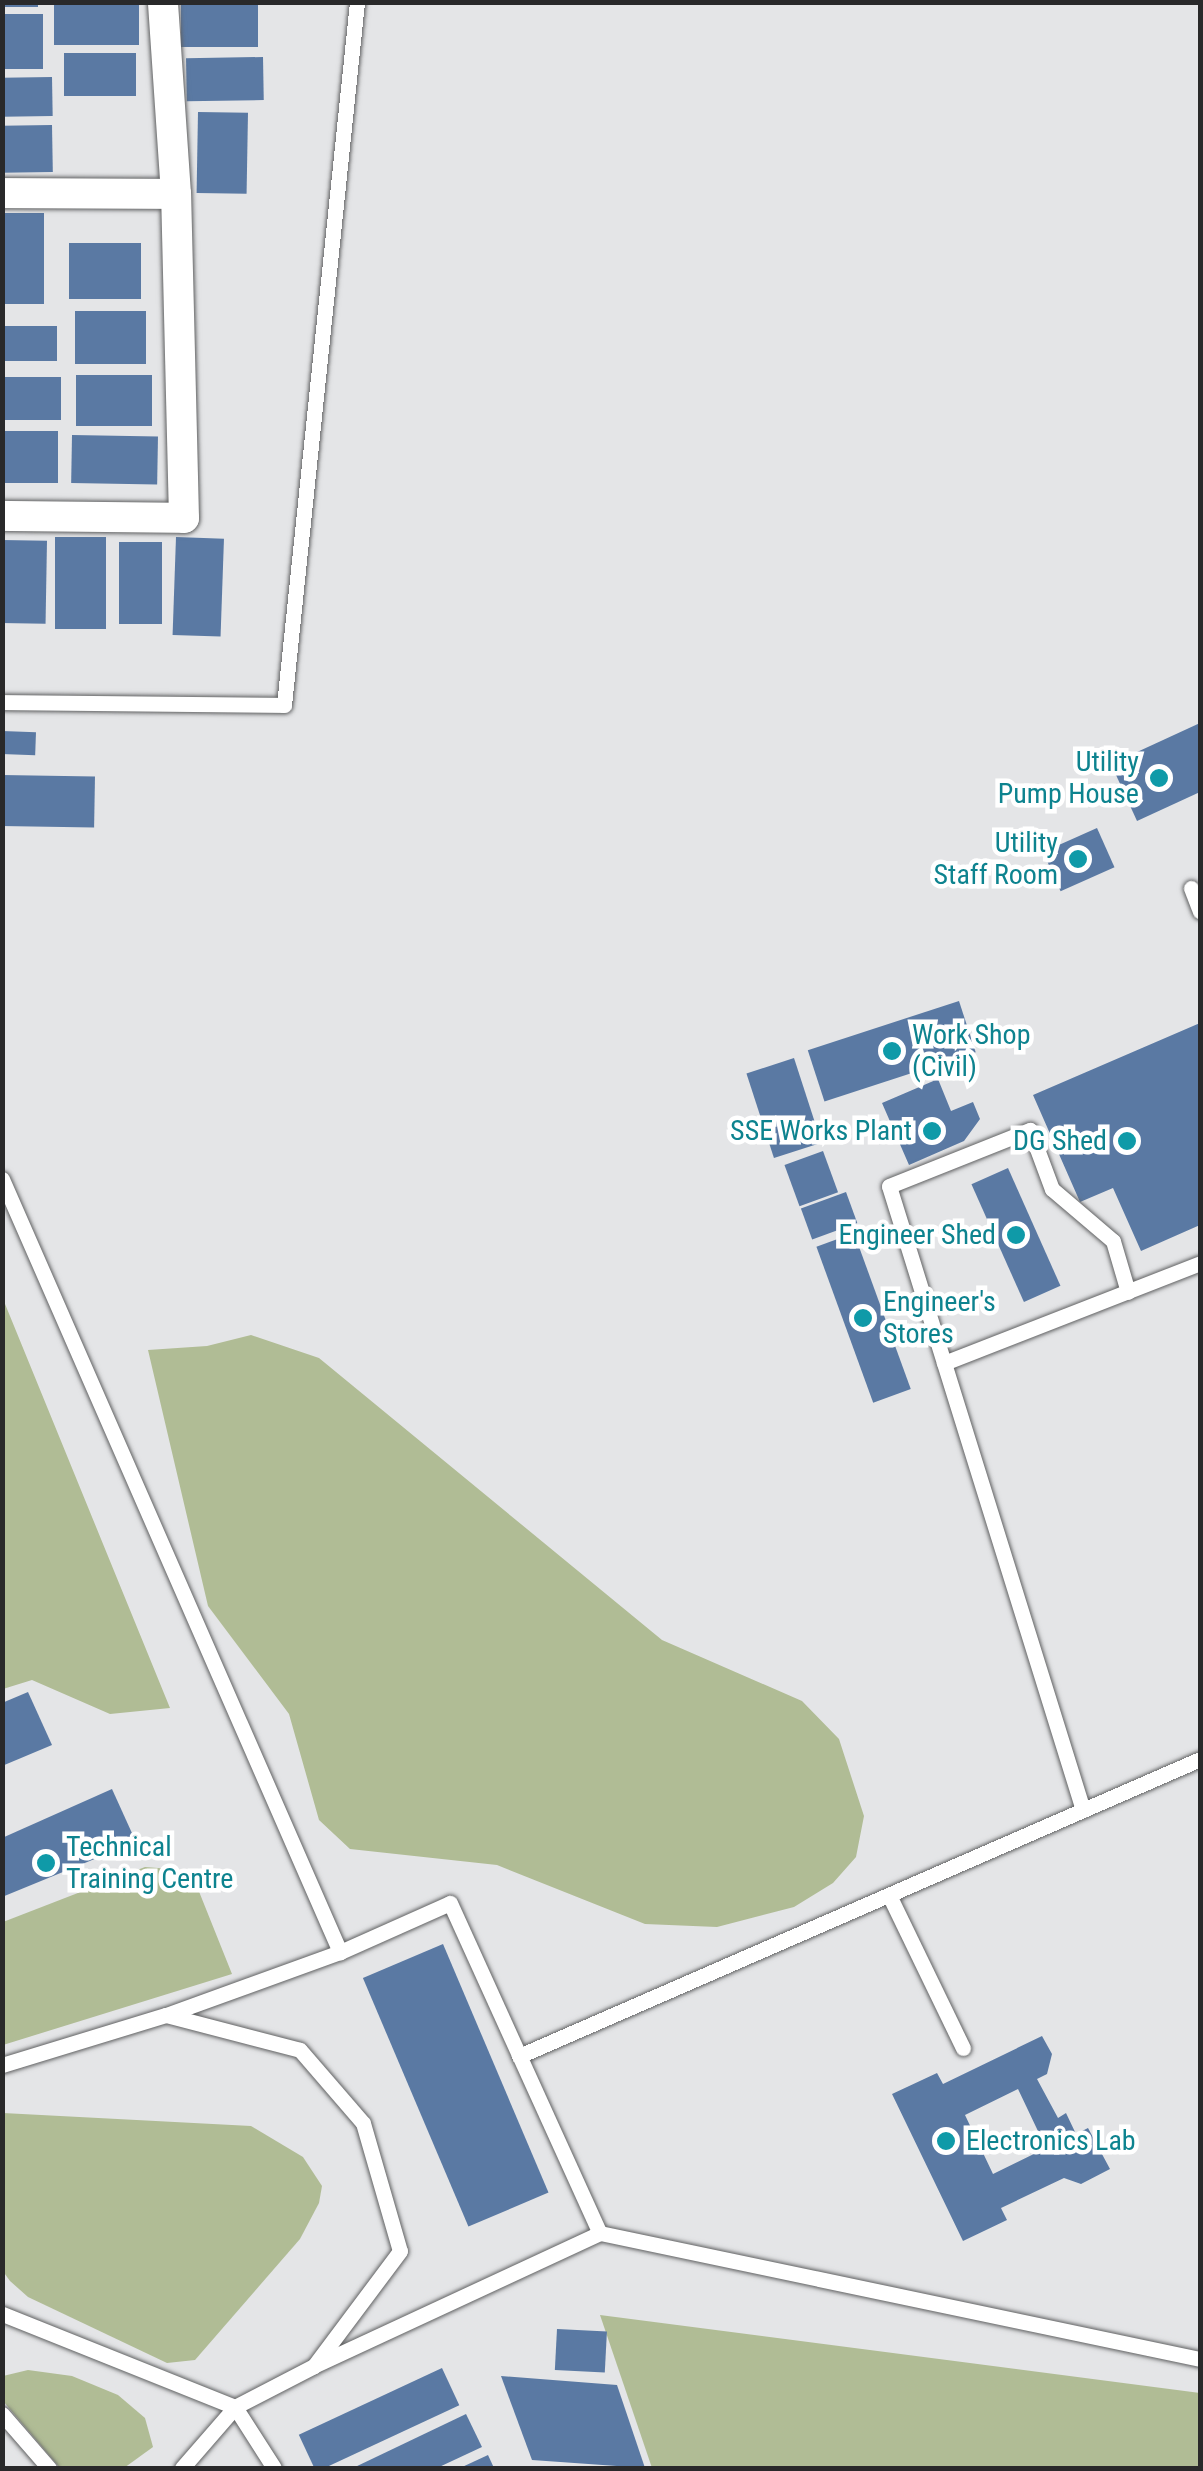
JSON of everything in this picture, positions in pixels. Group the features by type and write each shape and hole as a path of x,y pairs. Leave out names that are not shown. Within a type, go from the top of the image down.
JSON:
{"street":[{"path":"2,516 184,518 176,194 163,2"},
{"path":"2,193 176,194"}],"lane":[{"path":"2,702 284,706 357,2"},
{"path":"1191,888 1200,910"},
{"path":"1083,1810 889,1186 1030,1130 1052,1190 1113,1241 1128,1292"},
{"path":"2,1179 340,1952"},
{"path":"944,1362 1200,1264"},
{"path":"520,2056 1200,1759"},
{"path":"889,1895 963,2048"},
{"path":"2,2065 166,2015 340,1952 450,1903 600,2232"},
{"path":"166,2015 300,2050 363,2123 400,2250 314,2366"},
{"path":"182,2468 235,2407 600,2232 1200,2359"},
{"path":"2,2314 235,2407 274,2468"},
{"path":"2,2414 50,2468"}],"green space":[{"path":"2,1299 170,1708 110,1714 32,1680 3,1689"},
{"path":"251,1335 319,1358 662,1640 802,1701 839,1739 864,1816 856,1857 833,1883 794,1907 717,1927 645,1924 497,1865 350,1849 319,1820 289,1714 208,1606 148,1350 207,1346"},
{"path":"145,1867 171,1869 198,1889 232,1974 3,2045 3,1922"},
{"path":"3,2113 251,2126 303,2157 322,2186 319,2203 300,2239 195,2360 167,2363 28,2297 2,2270"},
{"path":"600,2315 1200,2393 1200,2468 652,2468"},
{"path":"28,2370 72,2376 118,2395 145,2418 153,2447 124,2468 60,2468 3,2401 3,2376"}],"building":[{"path":"2,2 38,2 38,7 2,7"},
{"path":"54,2 139,2 139,45 54,45"},
{"path":"181,2 258,2 258,47 181,47"},
{"path":"2,14 43,14 43,69 2,69"},
{"path":"64,53 136,53 136,96 64,96"},
{"path":"263,57 264,100 187,101 186,58"},
{"path":"52,77 53,116 3,117 2,78"},
{"path":"198,112 248,113 247,194 197,193"},
{"path":"52,125 53,172 3,173 2,126"},
{"path":"2,213 44,213 44,304 2,304"},
{"path":"69,243 141,243 141,299 69,299"},
{"path":"75,311 146,311 146,364 75,364"},
{"path":"2,326 57,326 57,361 2,361"},
{"path":"76,375 152,375 152,426 76,426"},
{"path":"2,377 61,377 61,420 2,420"},
{"path":"2,431 58,431 58,483 2,483"},
{"path":"72,435 158,437 157,484 71,483"},
{"path":"55,537 106,537 106,629 55,629"},
{"path":"176,537 224,539 221,637 173,635"},
{"path":"2,540 47,541 46,624 2,623"},
{"path":"119,542 162,542 162,624 119,624"},
{"name":"Utility Pump House","path":"1200,723 1200,792 1137,821 1111,764"},
{"path":"2,731 36,732 35,755 2,754"},
{"path":"2,775 95,777 94,828 2,826"},
{"name":"Utility Staff Room","path":"1097,828 1114,867 1061,891 1043,852"},
{"name":"Work Shop (Civil)","path":"959,1001 976,1052 824,1101 808,1050"},
{"name":"DG Shed","path":"1200,1023 1200,1225 1141,1251 1113,1188 1080,1202 1033,1095"},
{"path":"794,1058 822,1143 774,1158 746,1073"},
{"name":"SSE Works Plant","path":"938,1079 951,1111 973,1102 980,1119 964,1141 909,1165 882,1103"},
{"path":"823,1151 838,1192 800,1206 784,1165"},
{"name":"Engineer Shed","path":"1008,1168 1060,1286 1024,1302 971,1184"},
{"path":"846,1192 857,1223 812,1239 801,1208"},
{"name":"Engineer's Stores","path":"854,1233 911,1389 873,1403 816,1247"},
{"path":"28,1692 52,1745 2,1766 2,1703"},
{"name":"Technical Training Centre","path":"112,1789 136,1842 2,1897 2,1838"},
{"path":"443,1944 548,2193 468,2227 363,1978"},
{"name":"Electronics Lab","path":"1042,2036 1052,2054 1047,2074 1037,2079 1058,2118 1066,2113 1076,2134 1088,2128 1110,2169 1081,2184 1064,2178 1001,2208 1007,2220 963,2241 892,2094 937,2073 943,2084","holes":["1018,2089 1046,2148 993,2174 965,2115"]},
{"path":"557,2329 607,2332 605,2373 555,2370"},
{"path":"442,2368 459,2405 325,2468 314,2468 299,2435"},
{"path":"501,2376 617,2385 645,2468 532,2460"},
{"path":"466,2414 482,2447 437,2468 353,2468"},
{"path":"488,2455 494,2468 460,2468"}],"place":[{"name":"Utility Pump House","path":"1159,778"},
{"name":"Utility Staff Room","path":"1078,859"},
{"name":"Work Shop (Civil)","path":"892,1051"},
{"name":"SSE Works Plant","path":"932,1131"},
{"name":"DG Shed","path":"1127,1141"},
{"name":"Engineer Shed","path":"1016,1235"},
{"name":"Engineer's Stores","path":"863,1318"},
{"name":"Technical Training Centre","path":"46,1863"},
{"name":"Electronics Lab","path":"946,2141"}]}
